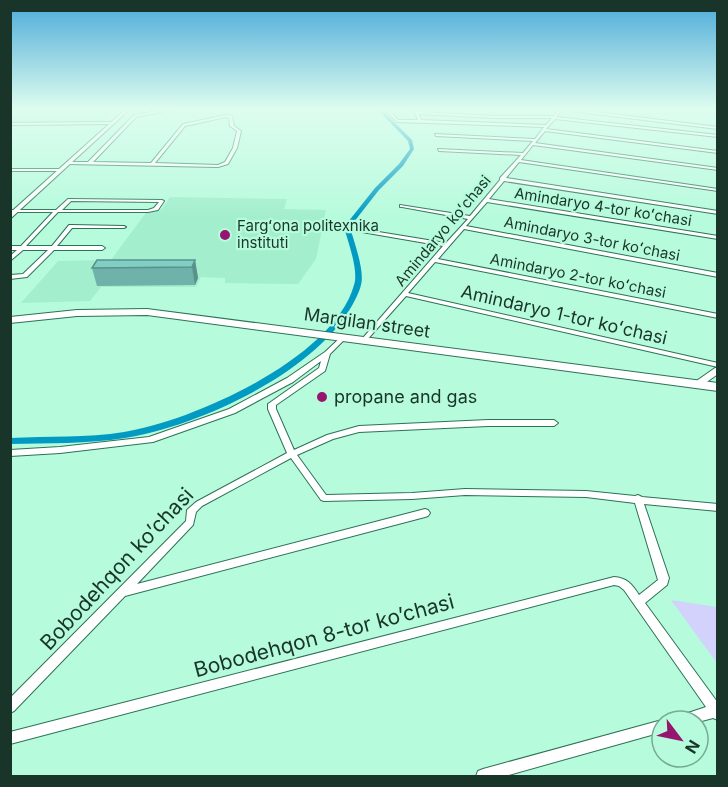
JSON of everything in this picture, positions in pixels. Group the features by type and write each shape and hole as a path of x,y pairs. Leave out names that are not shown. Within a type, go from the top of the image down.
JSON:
{"main road":[{"name":"Margilan street","path":"10,320 77,313 147,312 717,387"}],"street":[{"path":"10,217 87,145"},
{"path":"89,163 107,145"},
{"path":"151,165 169,145"},
{"path":"68,163 218,166 227,163 237,145"},
{"name":"Amindaryo koʻchasi","path":"364,340 471,218 531,145"},
{"path":"552,145 717,169"},
{"path":"665,145 717,152"},
{"path":"439,150 524,154"},
{"path":"518,161 717,189"},
{"path":"10,170 60,170"},
{"path":"502,179 717,213"},
{"path":"10,210 17,211 57,211 154,211 162,201 70,200 57,211 10,260"},
{"name":"Amindaryo 4-tor koʻchasi","path":"485,200 717,238"},
{"path":"402,207 471,218"},
{"path":"10,277 25,276 86,211"},
{"path":"71,226 124,227"},
{"name":"Amindaryo 3-tor koʻchasi","path":"462,227 717,275"},
{"path":"356,229 446,245"},
{"path":"10,248 102,248"},
{"name":"Amindaryo 2-tor koʻchasi","path":"434,260 717,316"},
{"name":"Amindaryo 1-tor koʻchasi","path":"404,294 717,365"},
{"path":"10,453 150,440 232,411 290,380 327,353 339,338"},
{"path":"327,353 322,369 272,405 292,454 324,498 465,492 586,494 717,508"},
{"path":"698,384 716,372"},
{"name":"Bobodehqon koʼchasi","path":"10,707 190,522 192,510 198,504 292,454 330,437 359,429 488,423 554,423"},
{"path":"638,498 664,578 663,582 638,602"},
{"path":"122,592 425,513"},
{"name":"Bobodehqon 8-tor koʼchasi","path":"10,738 614,581 621,582 628,587 716,713"},
{"path":"483,777 650,729"}],"shaded area":[{"name":"Fargʻona politexnika instituti","path":"170,197 287,199 284,209 326,210 316,259 298,284 225,283 225,278 201,277 196,287 101,287 90,301 21,303 58,261 111,260 148,210 161,210"},
{"path":"671,600 717,607 717,663"}],"building":[{"path":"97,260 195,260 192,267 92,268"}],"waterway":[{"path":"10,441 82,439 125,435 154,429 224,403 294,362 323,338 345,312 359,280 347,227 377,189 401,165 412,149 411,145"}],"place":[{"name":"Fargʻona politexnika instituti","path":"225,235"},
{"name":"propane and gas","path":"322,397"}]}
